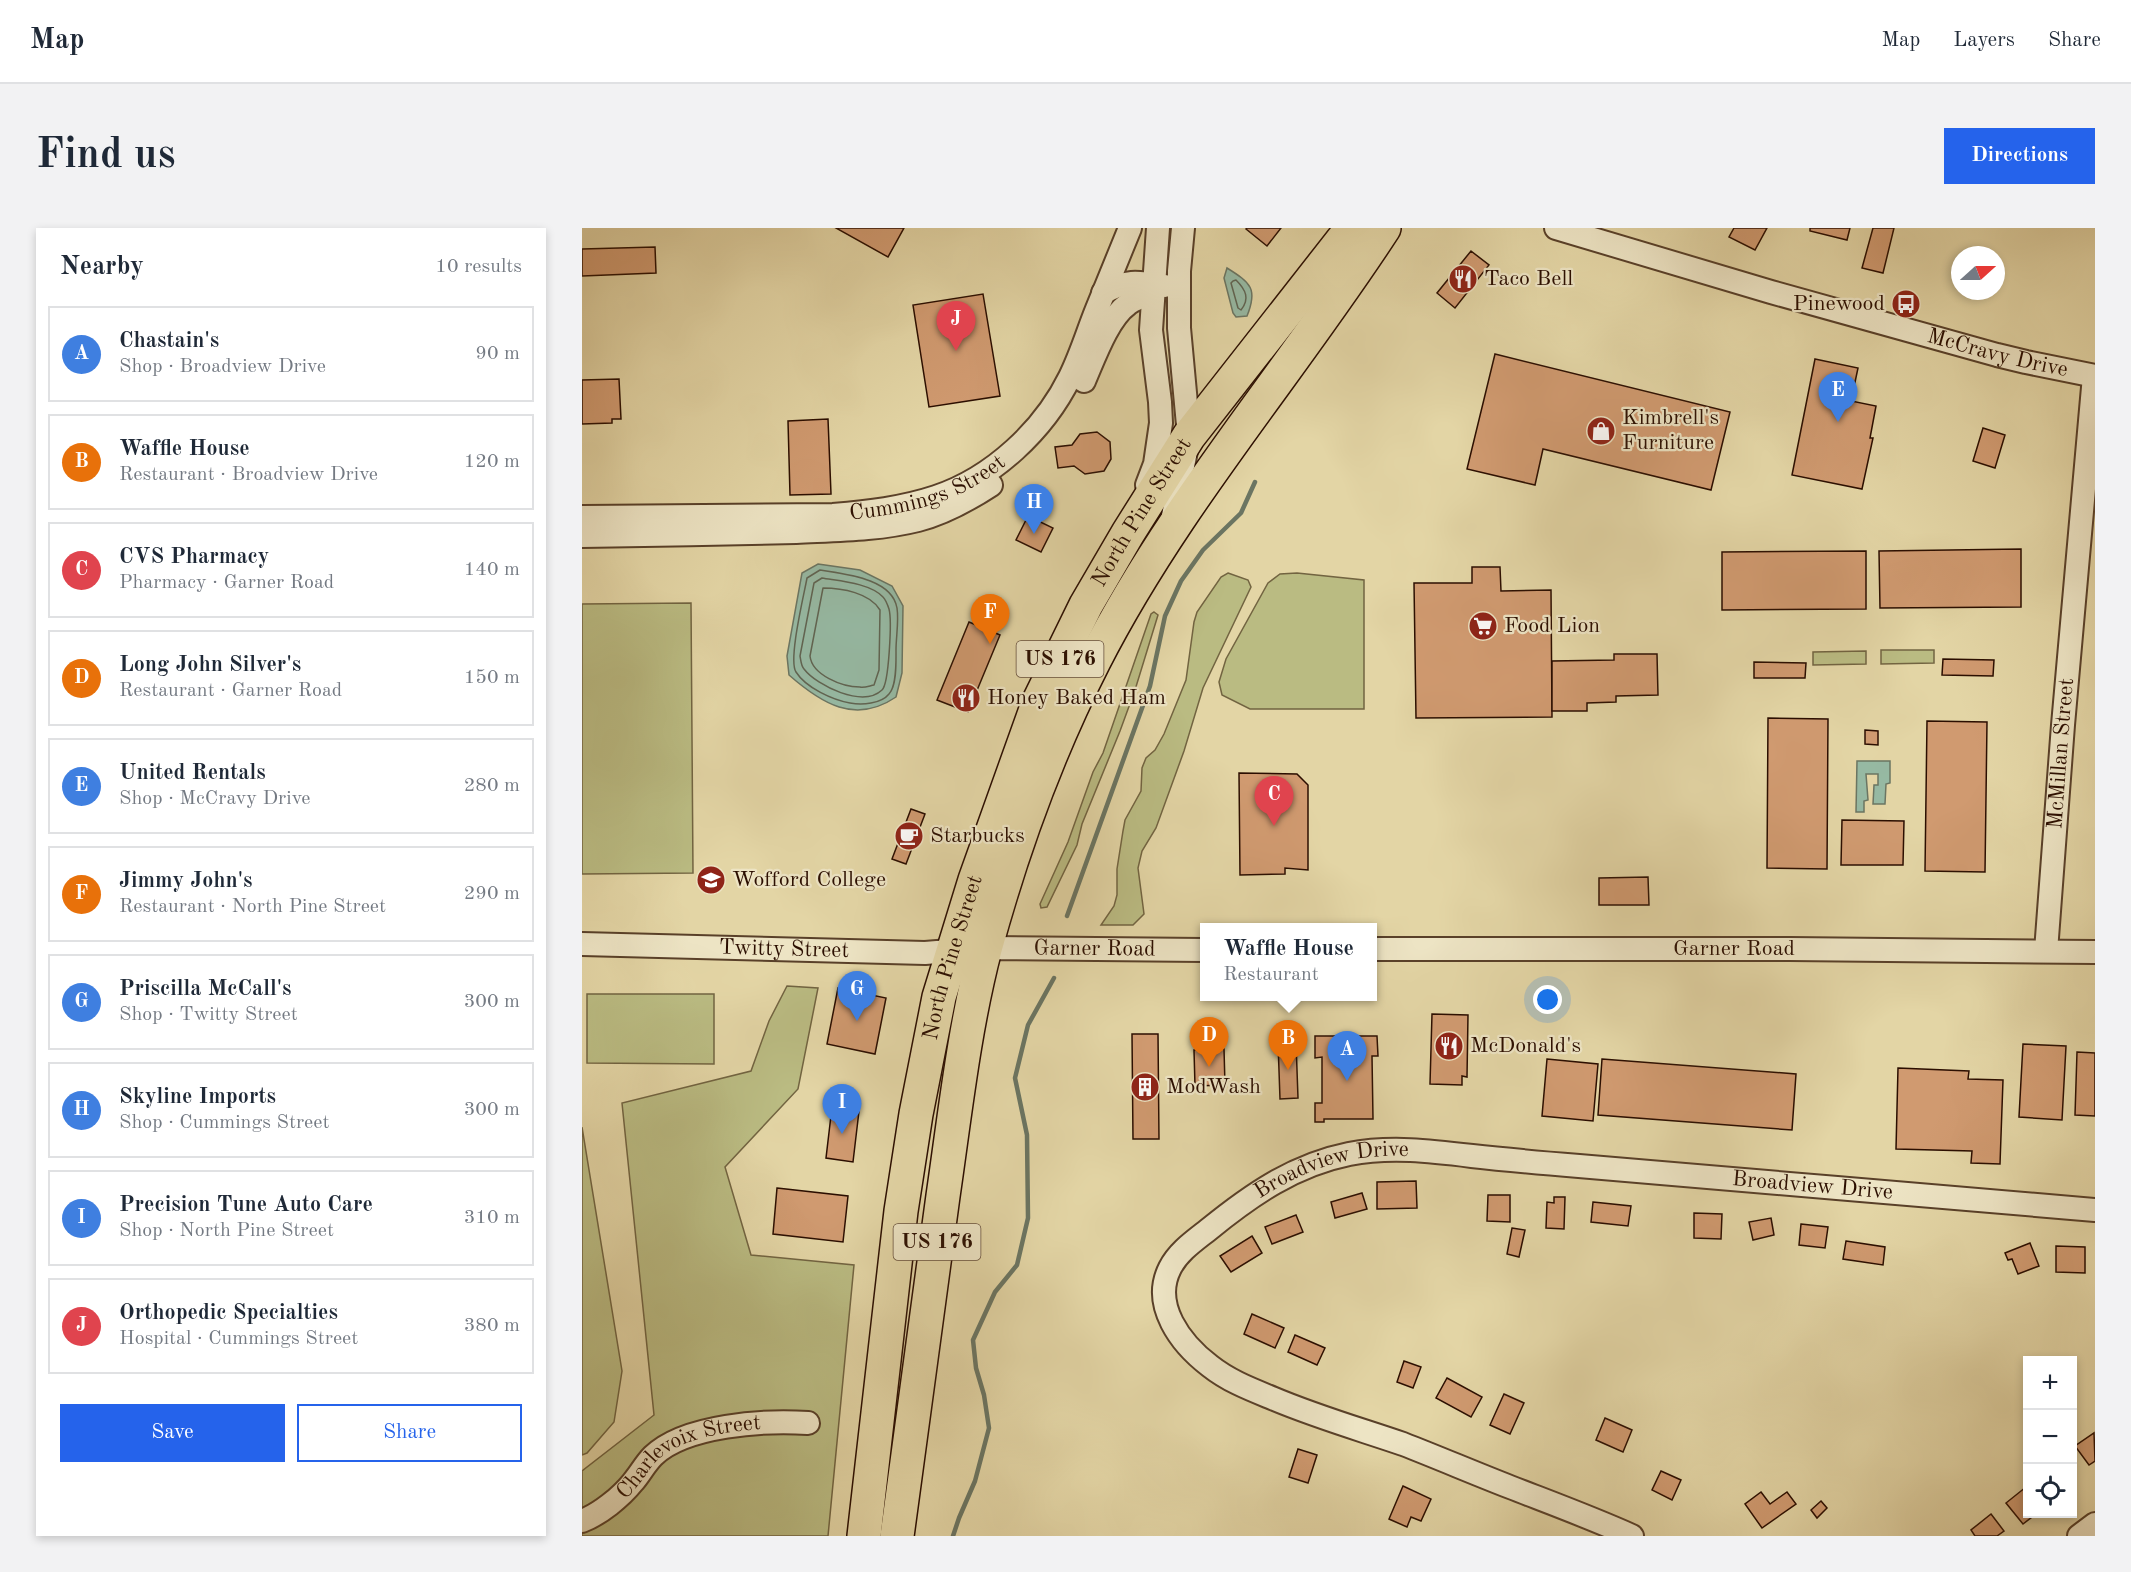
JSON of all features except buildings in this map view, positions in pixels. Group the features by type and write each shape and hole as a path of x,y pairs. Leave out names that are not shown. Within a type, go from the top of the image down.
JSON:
{"highway":[{"name":"North Pine Street","path":"864,1536 899,1224 916,1114 939,997 979,870 1039,701 1086,605 1189,436 1352,228"},
{"name":"North Pine Street","path":"897,1536 968,1030 986,948 1036,791 1060,732 1096,657 1170,529 1340,294 1384,228"}],"street":[{"name":"Cummings Street","path":"582,517 833,515 885,509 947,492 973,480 998,464 1041,421 1054,404 1069,378 1130,228"},
{"path":"1170,529 1189,436 1179,328 1183,228"},
{"name":"McCravy Drive","path":"1556,228 1771,292 2026,363 2095,376"},
{"path":"1128,533 1155,464 1159,444 1161,402 1151,330 1158,229"},
{"path":"1103,293 1128,282 1141,282 1154,289 1179,287"},
{"name":"Cummings Street","path":"582,536 845,530 889,526 939,513 964,502 994,484 1021,463 1040,444 1060,421 1076,397 1117,314 1128,304 1154,289"},
{"path":"1110,326 1131,323 1151,330"},
{"name":"McMillan Street","path":"2046,951 2063,725 2095,376"},
{"name":"Twitty Street","path":"582,944 925,953 986,948"},
{"name":"Garner Road","path":"986,948 1200,950"},
{"name":"Garner Road","path":"1377,949 1710,948 2095,952"},
{"name":"Broadview Drive","path":"1632,1536 1405,1445 1295,1408 1225,1377 1194,1353 1171,1320 1164,1301 1163,1289 1165,1277 1173,1261 1185,1248 1239,1204 1292,1172 1320,1161 1381,1150 1411,1149 1536,1163 2095,1210"},
{"name":"Charlevoix Street","path":"582,1521 600,1511 631,1485 651,1458 676,1440 738,1426 787,1421 808,1423"},
{"path":"2079,1536 2095,1524"}],"green space":[{"path":"1228,573 1248,580 1251,587 1203,688 1184,751 1156,828 1142,851 1138,868 1144,914 1133,925 1101,925 1114,906 1117,895 1117,869 1125,820 1141,791 1142,768 1146,758 1155,750 1164,734 1186,680 1197,612 1221,577"},
{"path":"1297,573 1364,580 1364,709 1250,709 1222,695 1219,682 1226,659 1268,583 1280,574"},
{"path":"691,603 693,873 582,874 582,604"},
{"path":"1154,612 1158,615 1135,690 1082,824 1077,845 1047,907 1041,908 1040,904 1068,842 1093,772 1103,753 1151,614"},
{"path":"1881,650 1934,650 1934,663 1881,664"},
{"path":"1866,651 1866,664 1813,665 1813,652"},
{"path":"787,986 818,988 798,1089 725,1167 751,1255 854,1265 828,1536 582,1536 582,1471 654,1415 622,1103 751,1071 769,1021"},
{"path":"587,994 714,994 714,1064 587,1063"},
{"path":"582,1127 622,1371 614,1422 587,1453 582,1455"}],"water":[{"path":"1227,268 1242,278 1250,288 1252,299 1247,316 1236,317 1233,313 1224,278"},
{"path":"818,564 860,570 892,586 903,606 902,673 896,697 881,705 853,710 839,707 813,694 789,675 787,656 802,573"},
{"path":"1857,761 1890,761 1890,783 1886,784 1885,804 1873,804 1874,785 1878,785 1878,774 1866,774 1868,800 1864,801 1864,812 1856,812"}],"waterway":[{"path":"1067,916 1150,686 1165,616 1181,581 1203,550 1241,513 1255,482"},
{"path":"953,1536 975,1481 989,1428 984,1395 976,1368 973,1340 995,1292 1017,1265 1028,1218 1027,1135 1015,1078 1028,1025 1054,978"}],"place":[{"name":"Taco Bell","path":"1463,279"},
{"name":"Pinewood","path":"1906,304"},
{"name":"Orthopedic Specialties","path":"956,351"},
{"name":"United Rentals","path":"1838,422"},
{"name":"Kimbrell's Furniture","path":"1601,431"},
{"name":"Skyline Imports","path":"1034,534"},
{"name":"Food Lion","path":"1483,626"},
{"name":"Jimmy John's","path":"990,644"},
{"name":"Honey Baked Ham","path":"966,698"},
{"name":"CVS Pharmacy","path":"1274,826"},
{"name":"Starbucks","path":"909,836"},
{"name":"Wofford College","path":"711,880"},
{"name":"Priscilla McCall's","path":"857,1021"},
{"name":"McDonald's","path":"1449,1046"},
{"name":"Long John Silver's","path":"1209,1067"},
{"name":"Waffle House","path":"1288,1070"},
{"name":"Chastain's","path":"1347,1081"},
{"name":"ModWash","path":"1145,1087"},
{"name":"Precision Tune Auto Care","path":"842,1134"}]}
